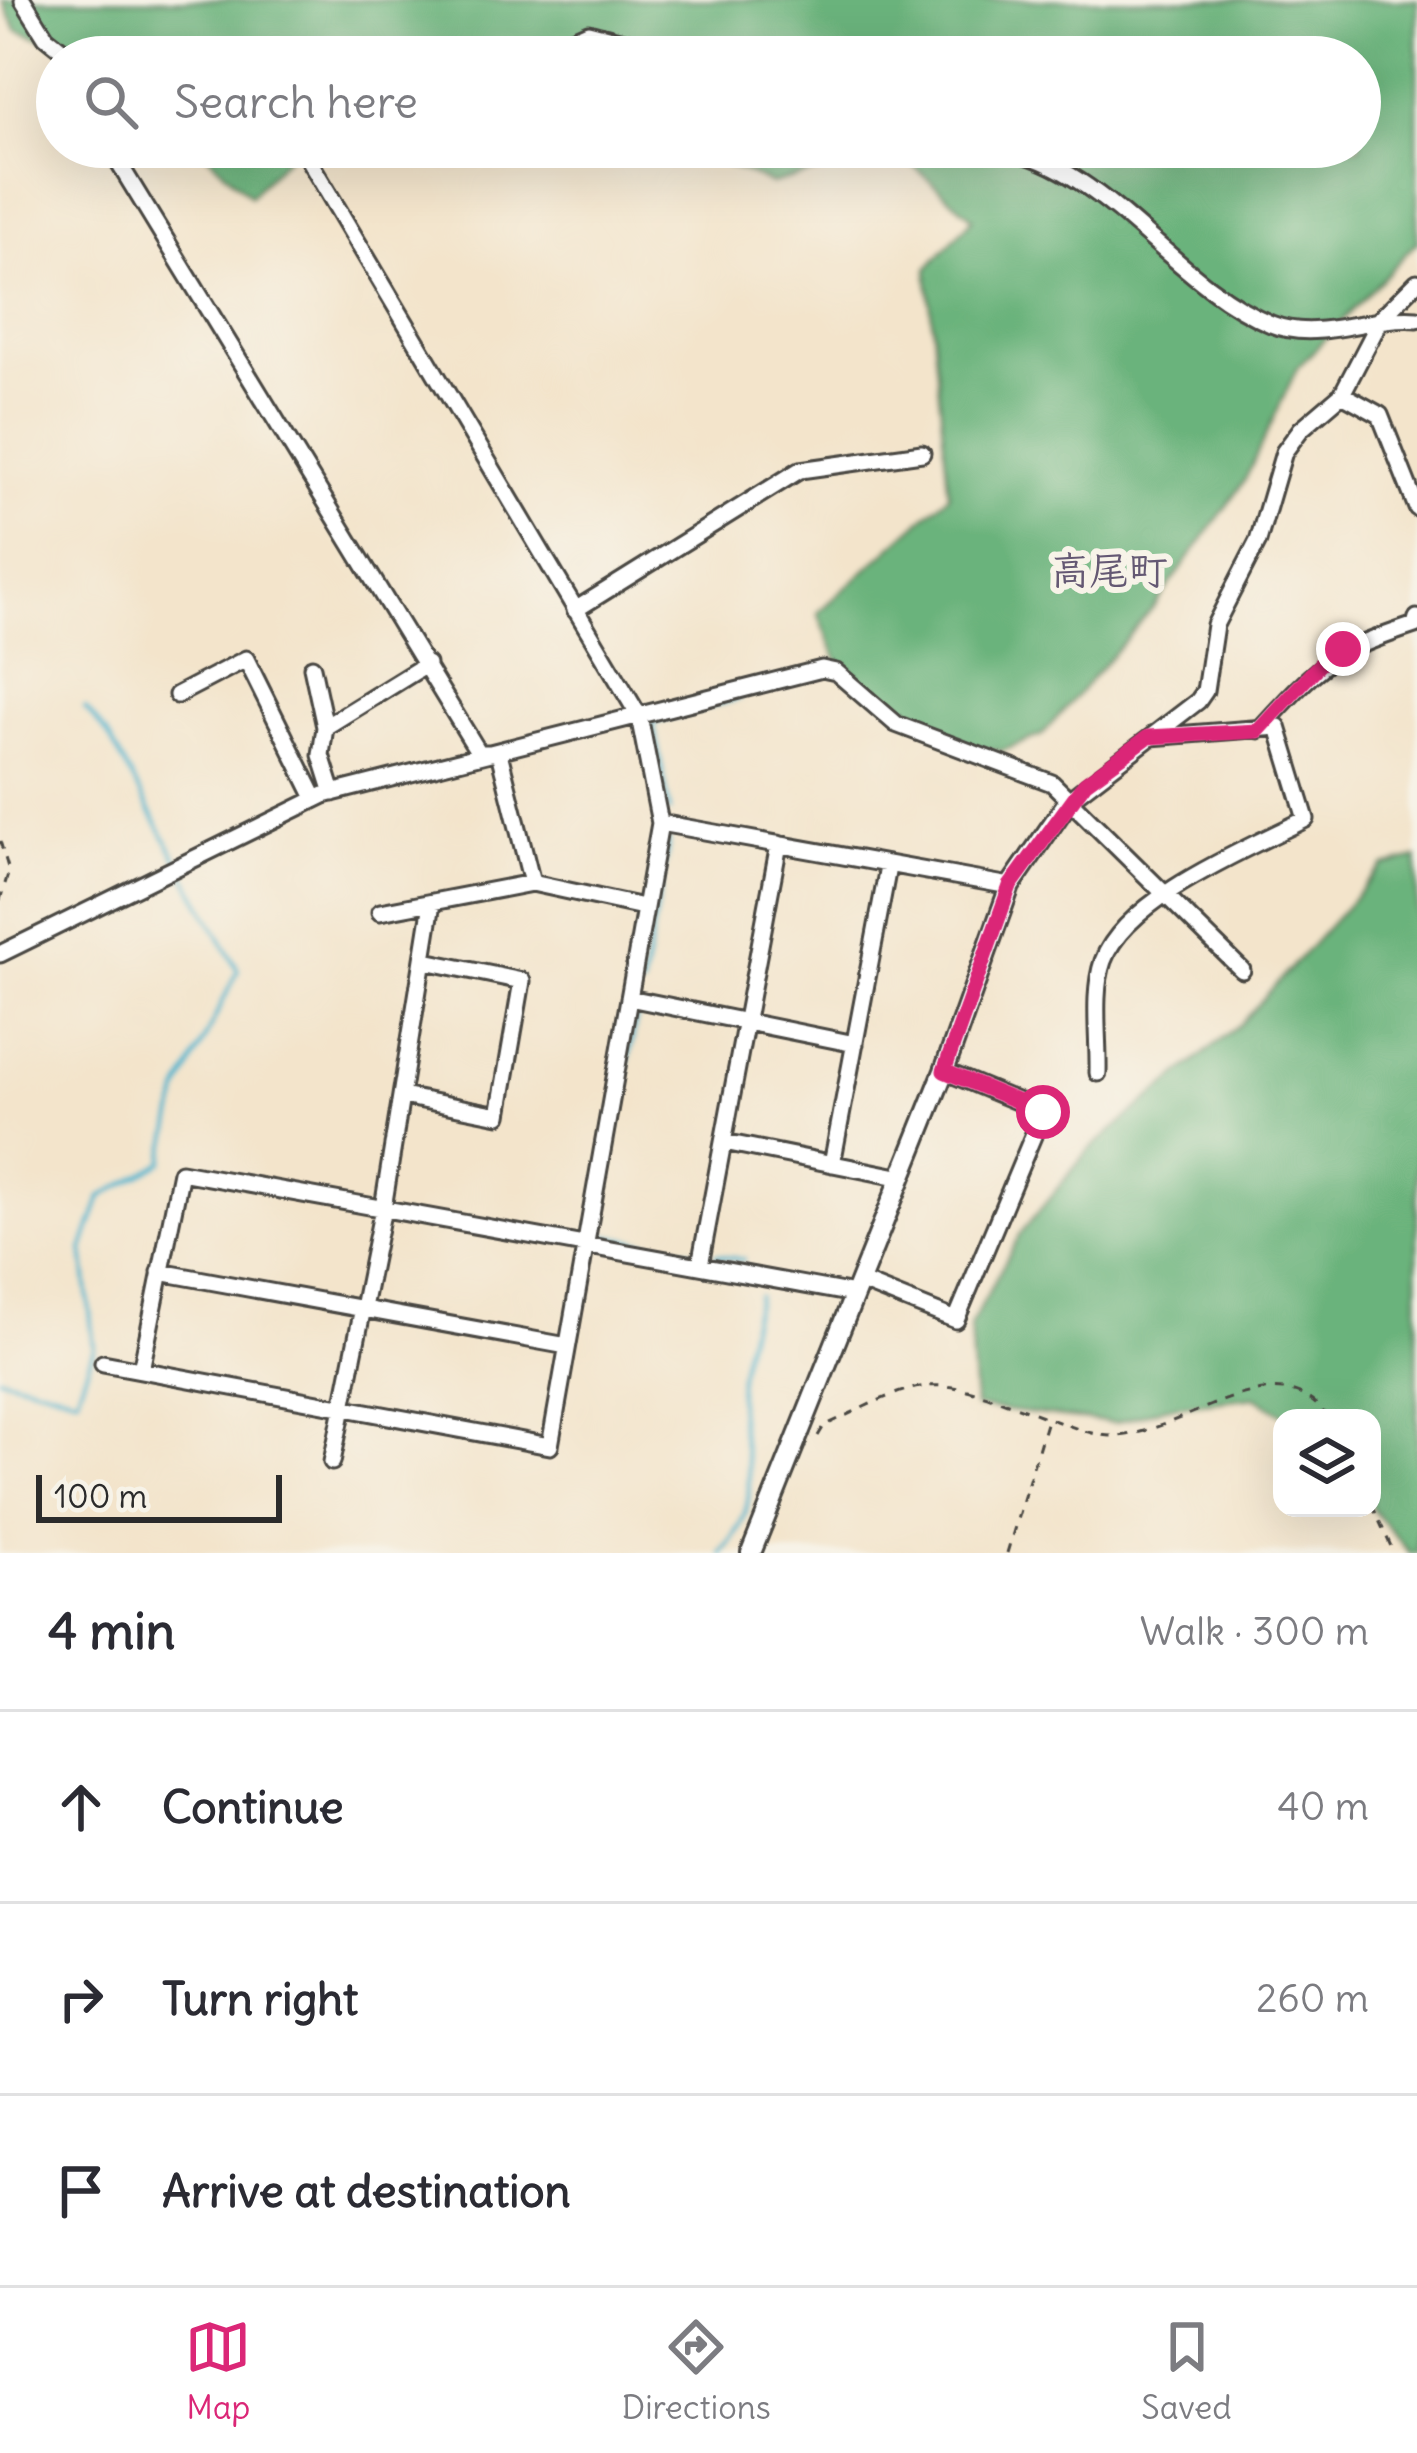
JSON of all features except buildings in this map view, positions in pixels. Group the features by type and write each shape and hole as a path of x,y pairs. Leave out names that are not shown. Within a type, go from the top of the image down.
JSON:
{"street":[{"path":"23,0 45,36"},
{"path":"123,168 479,753 500,753"},
{"path":"103,1364 550,1446 660,823 639,716 313,168"},
{"path":"1055,168 1090,187 1186,272 1273,325 1311,332 1382,316 1417,319"},
{"path":"751,1553 944,1071 1010,886 1070,799 1185,714 1205,691 1215,625 1258,542 1284,452 1301,428 1342,394 1382,316 1417,283"},
{"path":"1342,394 1380,416 1417,508"},
{"path":"575,610 800,470 922,453"},
{"path":"1258,731 1320,664 1343,649 1415,625 1417,618"},
{"path":"177,695 246,659 315,798"},
{"path":"325,727 427,664"},
{"path":"312,667 325,727 321,755 333,793"},
{"path":"0,954 315,798 822,669 836,672 896,724 1052,783 1242,970"},
{"path":"1098,1073 1103,960 1163,891 1306,819 1278,727 1148,737"},
{"path":"500,753 532,883"},
{"path":"660,823 1010,886"},
{"path":"700,1265 779,844"},
{"path":"832,1164 888,867"},
{"path":"380,912 432,904 465,892 532,883 643,907"},
{"path":"332,1462 383,1208 432,904"},
{"path":"402,1096 499,1114 521,981 425,961"},
{"path":"629,998 855,1044"},
{"path":"141,1370 181,1172 584,1247 857,1288 956,1320 1043,1112 944,1071"},
{"path":"724,1142 898,1177"},
{"path":"160,1272 567,1346"}],"path":[{"path":"0,841 9,871 0,900"},
{"path":"812,1444 824,1426 917,1385 960,1383 1103,1435 1131,1434 1260,1390 1291,1390 1316,1409"},
{"path":"1007,1553 1048,1418"},
{"path":"1378,1517 1394,1553"}],"green space":[{"path":"2,0 1417,0 1417,242 1297,368 1244,482 1154,607 1042,735 1002,751 979,749 908,717 838,661 818,613 949,495 927,269 973,218 916,168 1381,168 1381,36 36,36 17,30"},
{"path":"221,168 276,168 250,196"},
{"path":"734,168 834,168 771,184"},
{"path":"1417,858 1417,1553 1410,1553 1379,1517 1381,1409 1274,1409 1255,1397 1165,1407 1115,1423 975,1407 970,1326 1020,1234 1088,1151 1241,1023 1383,866"}],"waterway":[{"path":"670,811 653,723 739,698"},
{"path":"85,708 108,735 178,861"},
{"path":"642,987 669,841"},
{"path":"0,1377 77,1397 94,1348 83,1250 101,1197 163,1162 179,1092 238,970 183,871"},
{"path":"637,1013 598,1227 602,1235 689,1251"},
{"path":"716,1255 743,1260"},
{"path":"721,1553 746,1510 748,1469 739,1380 758,1296"}],"district":[{"name":"高尾町","path":"1109,570"}],"route":[{"path":"1043,1112 944,1071 1010,886 1027,856 1085,783 1148,737 1258,731 1320,664 1343,649"}]}
